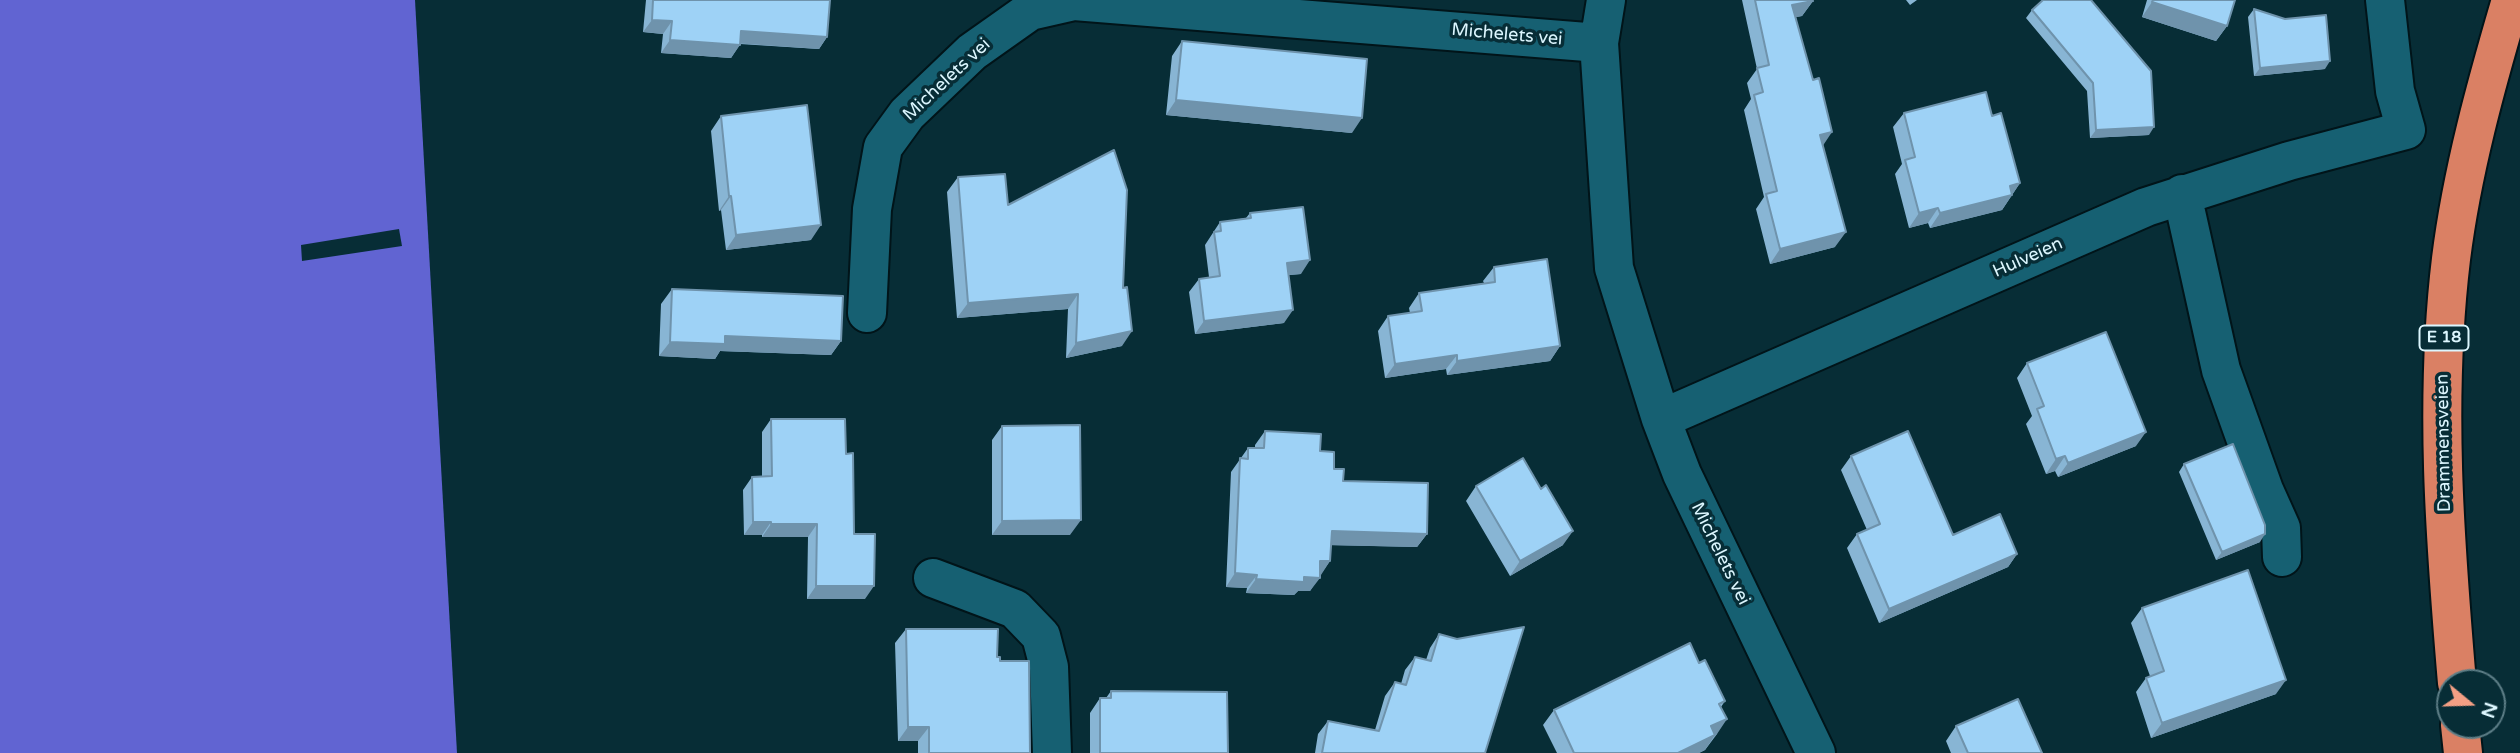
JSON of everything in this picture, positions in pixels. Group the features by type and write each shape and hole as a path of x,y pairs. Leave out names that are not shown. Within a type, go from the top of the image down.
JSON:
{"highway":[{"name":"Drammensveien","path":"2456,669 2446,560 2443,353 2452,257 2467,169 2489,76 2511,0"}],"street":[{"name":"Michelets vei","path":"1606,0 1599,43 1614,268 1661,419 1682,474 1801,745"},
{"name":"Hulveien","path":"1661,419 2146,207 2288,161 2406,130 2395,91 2385,0"},
{"name":"Michelets vei","path":"867,313 872,209 883,147 907,114 972,52 1030,11 1074,1 1599,43"},
{"path":"2182,194 2221,370 2264,491 2281,528 2282,557"},
{"path":"933,578 1015,609 1041,636 1049,667 1052,753"}],"shaded area":[{"path":"0,0 415,0 457,753 0,753"}],"pier":[{"path":"399,229 402,246 302,261 301,245"}],"building":[{"path":"653,0 830,0 827,37 741,31 740,45 670,40 672,21 652,20"},
{"path":"1755,0 1813,1 1792,5 1813,80 1819,78 1832,132 1820,135 1846,232 1780,249 1766,194 1777,191 1754,95 1763,92 1757,68 1769,65"},
{"path":"2043,0 2091,0 2151,71 2154,127 2096,130 2093,83 2032,10"},
{"path":"2235,0 2227,26 2152,2"},
{"path":"2254,9 2285,19 2326,15 2330,61 2260,68"},
{"path":"1182,41 1367,59 1362,118 1176,100"},
{"path":"1986,92 1992,116 2001,113 2020,183 2010,186 2012,195 1940,213 1938,208 1919,213 1905,160 1915,157 1904,113"},
{"path":"807,105 821,225 736,235 721,116"},
{"path":"1114,150 1127,190 1123,288 1127,287 1132,331 1076,343 1078,294 968,303 958,177 1005,174 1008,205"},
{"path":"1303,207 1310,260 1287,263 1293,310 1204,321 1199,279 1220,276 1214,232 1221,231 1220,222 1251,218 1250,213"},
{"path":"1547,259 1560,346 1457,361 1457,355 1395,364 1388,316 1422,311 1419,293 1495,282 1494,267"},
{"path":"672,289 843,296 841,341 725,336 725,344 670,342"},
{"path":"2106,332 2146,432 2068,463 2065,456 2056,459 2037,409 2044,406 2027,363"},
{"path":"771,419 845,419 846,454 853,453 854,534 875,534 874,586 816,586 817,524 753,522 752,477 772,476"},
{"path":"1080,425 1081,520 1002,521 1002,426"},
{"path":"1265,431 1321,434 1320,451 1334,452 1334,469 1344,469 1343,481 1428,483 1427,534 1332,531 1330,561 1320,561 1320,578 1304,577 1304,582 1256,579 1257,575 1235,573 1240,458 1248,459 1248,448 1264,448"},
{"path":"1908,431 1953,535 2000,514 2017,554 1889,609 1857,534 1880,524 1851,456"},
{"path":"2233,444 2265,525 2265,534 2222,552 2184,464"},
{"path":"1523,458 1541,489 1546,485 1573,531 1520,561 1476,486"},
{"path":"2248,570 2286,680 2162,723 2146,678 2164,671 2142,608"},
{"path":"1524,627 1485,753 1322,753 1328,721 1379,731 1395,682 1406,685 1415,657 1431,661 1439,634 1457,639"},
{"path":"906,629 998,629 997,657 1000,657 1000,661 1029,661 1030,753 929,753 929,727 908,727"},
{"path":"1690,643 1699,663 1705,660 1725,701 1719,704 1727,719 1711,726 1715,735 1678,753 1574,753 1554,710"},
{"path":"1111,691 1227,692 1228,753 1100,753 1100,698 1111,698"},
{"path":"2018,699 2042,753 1968,753 1956,726"}]}
